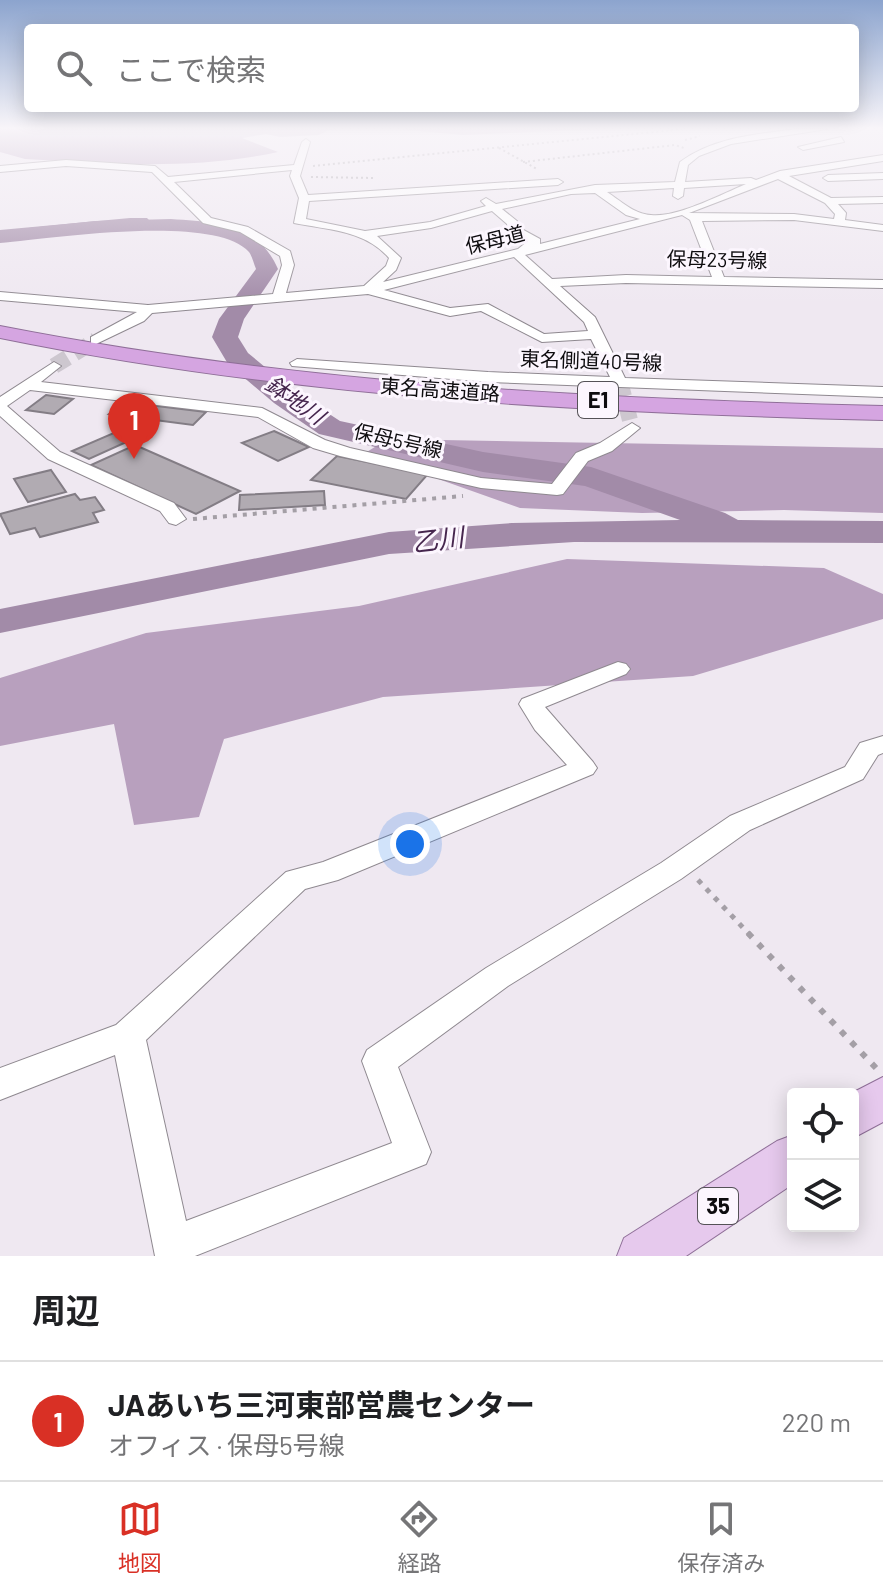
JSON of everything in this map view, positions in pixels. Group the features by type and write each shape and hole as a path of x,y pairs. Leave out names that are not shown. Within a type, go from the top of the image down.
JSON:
{"highway":[{"name":"東名高速道路","path":"0,332 231,375"},
{"name":"東名高速道路","path":"0,346 231,375 479,393 883,413"},
{"name":"東名高速道路","path":"312,379 701,420 883,428"}],"main road":[{"path":"859,1113 883,1097"},
{"name":"35","path":"642,1256 788,1160"}],"street":[{"path":"174,188 207,221 292,238 335,227 394,205 487,203 602,188"},
{"path":"270,300 288,265 292,238 303,216 301,188"},
{"path":"394,205 405,191 442,188"},
{"path":"473,188 513,223 512,228 536,241 518,255 590,320 620,381"},
{"path":"595,188 630,213 652,219"},
{"path":"678,188 678,213 695,218 774,217 839,221 883,228"},
{"name":"保母道","path":"368,290 678,213 743,188"},
{"path":"805,188 829,201 841,213 839,221"},
{"path":"860,188 870,200"},
{"path":"304,198 356,190 394,205"},
{"path":"829,201 883,200"},
{"path":"362,235 431,225 487,203"},
{"path":"695,218 719,280"},
{"path":"335,227 376,240 395,258 386,274 368,290"},
{"name":"保母23号線","path":"550,283 626,279 883,284"},
{"path":"0,296 148,309 368,290 450,312 483,307 542,338 596,335"},
{"path":"96,340 139,318 148,309"},
{"path":"54,366 0,406 17,419 48,455 167,507 176,519"},
{"name":"東名側道40号線","path":"312,379 488,377 883,392"},
{"name":"保母5号線","path":"27,385 262,413 333,448 474,489 557,490 582,457 606,447 632,428"},
{"path":"0,1084 128,1035 296,880 328,872 584,768 544,724 531,704 618,669"},
{"path":"128,1035 173,1251 413,1152 379,1061 497,977 682,863 740,823 854,773 869,749 883,744"}],"path":[{"path":"402,188 405,191"},
{"path":"176,519 212,520 474,489"},
{"path":"682,863 883,1075"}],"shaded area":[{"path":"147,218 154,225 0,237 0,230"},
{"path":"388,439 883,448 883,513 784,510 642,513 520,508 365,453"},
{"path":"567,559 824,568 883,594 883,619 693,676 383,697 224,739 199,817 134,825 114,724 0,746 0,678 146,633 359,606"}],"building":[{"path":"46,395 73,399 54,414 26,410"},
{"path":"124,402 206,412 193,425 109,414"},
{"path":"274,431 309,447 278,461 242,443"},
{"path":"116,432 133,439 89,459 72,451"},
{"path":"135,445 240,491 196,514 91,465"},
{"path":"337,456 428,474 406,499 311,480"},
{"path":"51,470 66,492 28,502 14,479"},
{"path":"324,491 325,505 239,510 240,495"},
{"path":"75,494 80,500 95,497 104,510 93,513 98,522 40,537 35,528 10,534 0,514"}],"waterway":[{"name":"鉢地川","path":"0,237 133,225 206,228 235,235 256,247 267,269 237,310 225,337 237,358 284,397 330,428 483,462 591,477 713,520 730,530"},
{"name":"乙川","path":"0,621 389,543 512,533 730,530"},
{"name":"乙川","path":"730,530 883,532"}],"tunnel":[{"path":"54,366 96,340"},
{"path":"620,381 632,428"}],"place":[{"name":"JAあいち三河東部営農センター","path":"134,459"}]}
